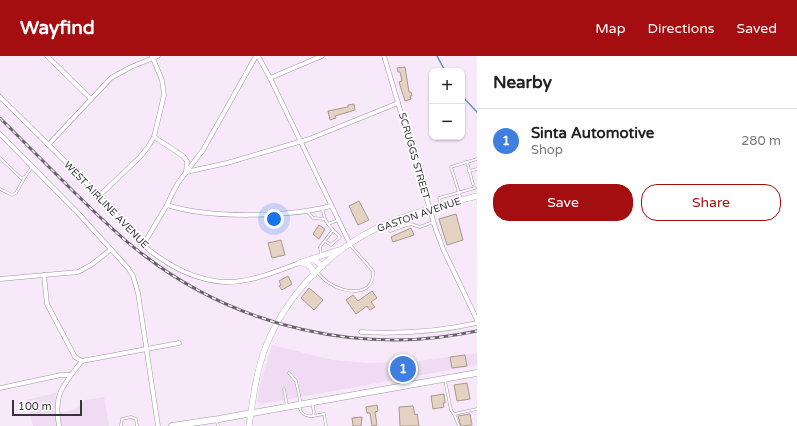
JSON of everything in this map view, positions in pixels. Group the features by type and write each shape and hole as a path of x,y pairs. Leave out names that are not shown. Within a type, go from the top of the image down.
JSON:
{"main road":[{"name":"GASTON AVENUE","path":"249,426 258,373 266,347 286,309 297,293 315,273 347,246 375,230 401,219 477,195"},
{"path":"299,263 347,246"},
{"path":"308,260 314,260 323,266"},
{"path":"299,263 305,263 315,273"},
{"path":"172,426 218,423 251,413 477,373"}],"street":[{"path":"47,56 91,99"},
{"path":"48,145 108,81 118,73 152,57 158,56"},
{"path":"143,245 172,194 186,172 203,150 257,56 270,78 299,142 332,206 344,234 347,246"},
{"path":"270,78 322,56"},
{"name":"SCRUGGS STREET","path":"384,56 430,210 444,251 477,322"},
{"path":"99,196 144,152 154,137 164,95 162,80 152,57"},
{"name":"WEST AIRLINE AVENUE","path":"0,97 99,196 143,245 153,253 180,269 197,277 217,281 234,281 253,278 299,263"},
{"path":"186,172 255,155 309,139 398,103"},
{"path":"0,134 77,212 128,268 136,282 158,426"},
{"path":"154,137 183,156 186,162 186,172"},
{"path":"167,205 193,212 264,214 306,211 332,206"},
{"path":"0,279 78,272 91,265 110,250"},
{"path":"44,275 47,304 75,357 82,361 179,343"},
{"path":"361,332 428,332 477,322"},
{"path":"59,426 57,408 61,391 71,374 82,361"},
{"path":"0,388 71,374"}],"lane":[{"path":"0,158 21,178 25,177"},
{"path":"461,200 451,167 477,159"},
{"path":"466,162 477,195"},
{"path":"0,189 12,195 16,193 32,167"},
{"path":"469,172 477,169"},
{"path":"473,184 477,183"},
{"path":"442,206 440,198 475,188"},
{"path":"322,208 328,224 340,237"},
{"path":"306,211 313,218 325,219"},
{"path":"401,219 404,226"},
{"path":"328,224 338,220"},
{"path":"390,231 411,224 420,227 434,222"},
{"path":"321,255 320,247 333,230"},
{"path":"331,245 344,234"},
{"path":"324,241 331,245 336,251"},
{"path":"315,273 328,283 346,291 355,292 370,285 373,278 373,271 347,246"},
{"path":"289,373 296,382 300,412 304,416 324,414 326,426"},
{"path":"445,379 451,410 459,426"},
{"path":"284,389 288,407"},
{"path":"312,403 314,412 313,416"},
{"path":"454,414 477,410"},
{"path":"121,426 122,419 131,417 136,419 137,426"}],"shaded area":[{"path":"272,345 332,360 367,363 412,362 477,353 477,365 261,404 257,401 259,388"},
{"path":"56,393 54,413 74,410 85,400 104,397 109,426 33,426 26,400"}],"building":[{"path":"405,67 409,92 411,92 412,96 410,96 411,99 405,101 399,82 402,81 400,72 398,72 397,68"},
{"path":"354,104 355,110 335,116 336,118 330,120 328,111 348,107 348,105"},
{"path":"359,201 369,220 358,225 349,206"},
{"path":"456,214 463,240 447,245 439,219"},
{"path":"319,225 325,229 319,239 313,234"},
{"path":"411,228 414,235 393,242 391,237"},
{"path":"281,240 285,255 272,258 268,243"},
{"path":"288,276 292,284 282,290 279,286 281,285 279,281"},
{"path":"309,288 323,300 314,310 301,298"},
{"path":"372,291 377,298 371,302 375,307 370,310 367,306 356,314 346,300 353,295 358,301"},
{"path":"465,355 467,366 452,368 450,357"},
{"path":"398,360 405,360 405,364 410,363 411,370 399,370"},
{"path":"467,383 470,399 457,401 454,385"},
{"path":"444,394 444,407 433,409 431,396"},
{"path":"377,405 378,411 375,412 377,425 372,426 370,413 367,413 366,407"},
{"path":"413,406 415,415 417,414 419,426 400,426 399,407"},
{"path":"470,414 472,425 461,426 458,416"},
{"path":"362,417 361,426 353,426 352,418"}],"waterway":[{"path":"437,56 443,68"},
{"path":"465,99 477,112"}],"railway":[{"path":"0,118 75,193 127,242 181,281 220,301 261,318 303,330 346,337 390,340 434,338 477,331"}],"place":[{"name":"Sinta Automotive","path":"403,369"}]}
